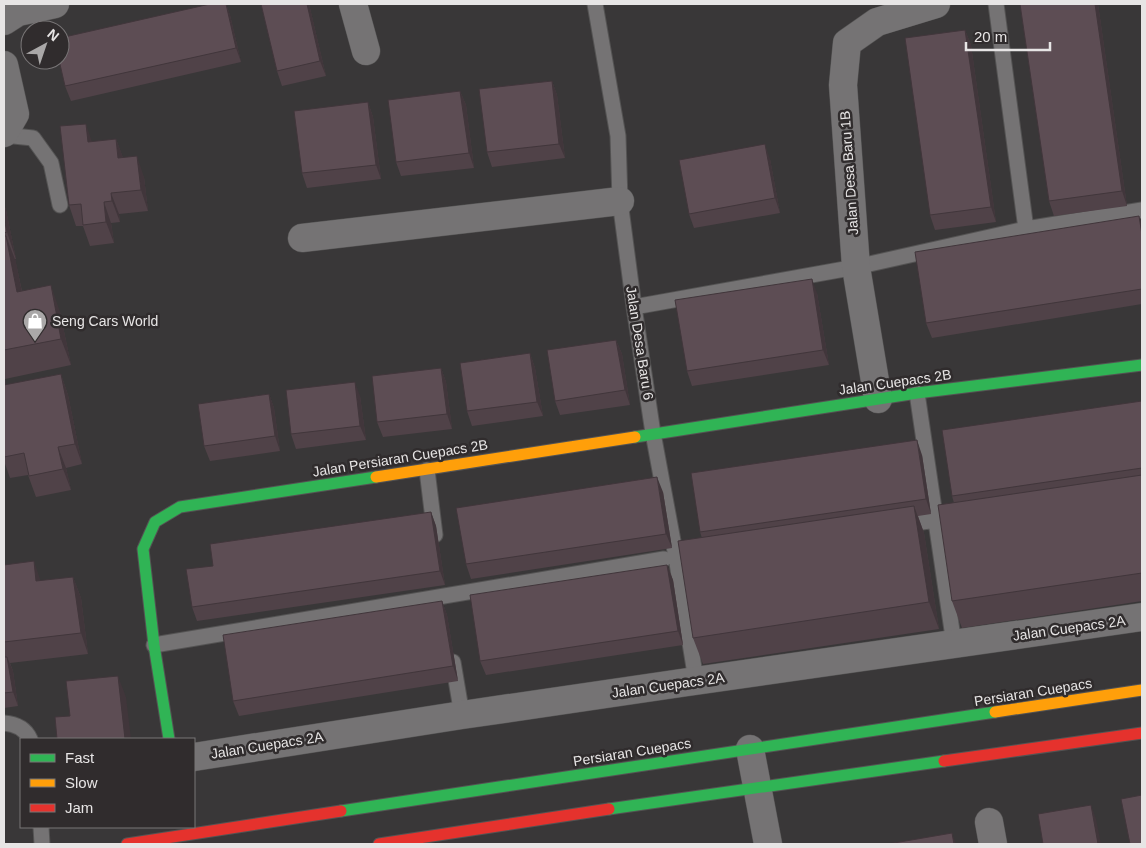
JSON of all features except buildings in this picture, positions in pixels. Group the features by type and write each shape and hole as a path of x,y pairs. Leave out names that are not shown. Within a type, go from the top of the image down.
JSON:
{"street":[{"path":"4,21 18,12 55,4"},
{"path":"353,4 366,51"},
{"name":"Jalan Desa Baru 1B","path":"878,399 856,268 842,85 847,43 877,22 936,4"},
{"path":"4,65 15,114 4,134"},
{"path":"302,238 620,201"},
{"name":"Jalan Cuepacs 2B","path":"654,434 917,393 1142,365"},
{"name":"Jalan Persiaran Cuepacs 2B","path":"154,645 144,549 154,522 180,507 654,434"},
{"name":"Jalan Cuepacs 2A","path":"195,757 696,680 1142,617"},
{"path":"154,645 169,738"},
{"name":"Persiaran Cuepacs","path":"127,844 188,831 1142,690"},
{"path":"380,844 757,786 1142,733"},
{"path":"750,749 768,844"}],"lane":[{"name":"Jalan Desa Baru 6","path":"595,4 618,136 620,201 634,307 696,680"},
{"path":"996,4 1026,230"},
{"path":"4,134 34,138 51,163 60,205"},
{"path":"634,307 856,268 1026,230 1142,210"},
{"path":"917,393 954,644"},
{"path":"427,470 436,547"},
{"path":"888,527 975,515"},
{"path":"154,645 442,591 675,558"},
{"path":"442,591 445,614"},
{"path":"451,651 462,715"},
{"path":"4,723 17,725 28,734 30,738"},
{"path":"41,828 42,844"}],"traffic: fast":[{"path":"635,437 917,393 1142,365"},
{"path":"169,738 154,645 143,549 155,522 180,507 376,477"},
{"path":"341,811 995,712"},
{"path":"609,809 944,761"}],"traffic: slow":[{"path":"376,477 635,437"},
{"path":"995,712 1142,690"}],"traffic: jam":[{"path":"944,761 1142,733"},
{"path":"379,844 609,809"},
{"path":"127,844 341,811"}],"place":[{"name":"Seng Cars World","path":"35,342"}]}
